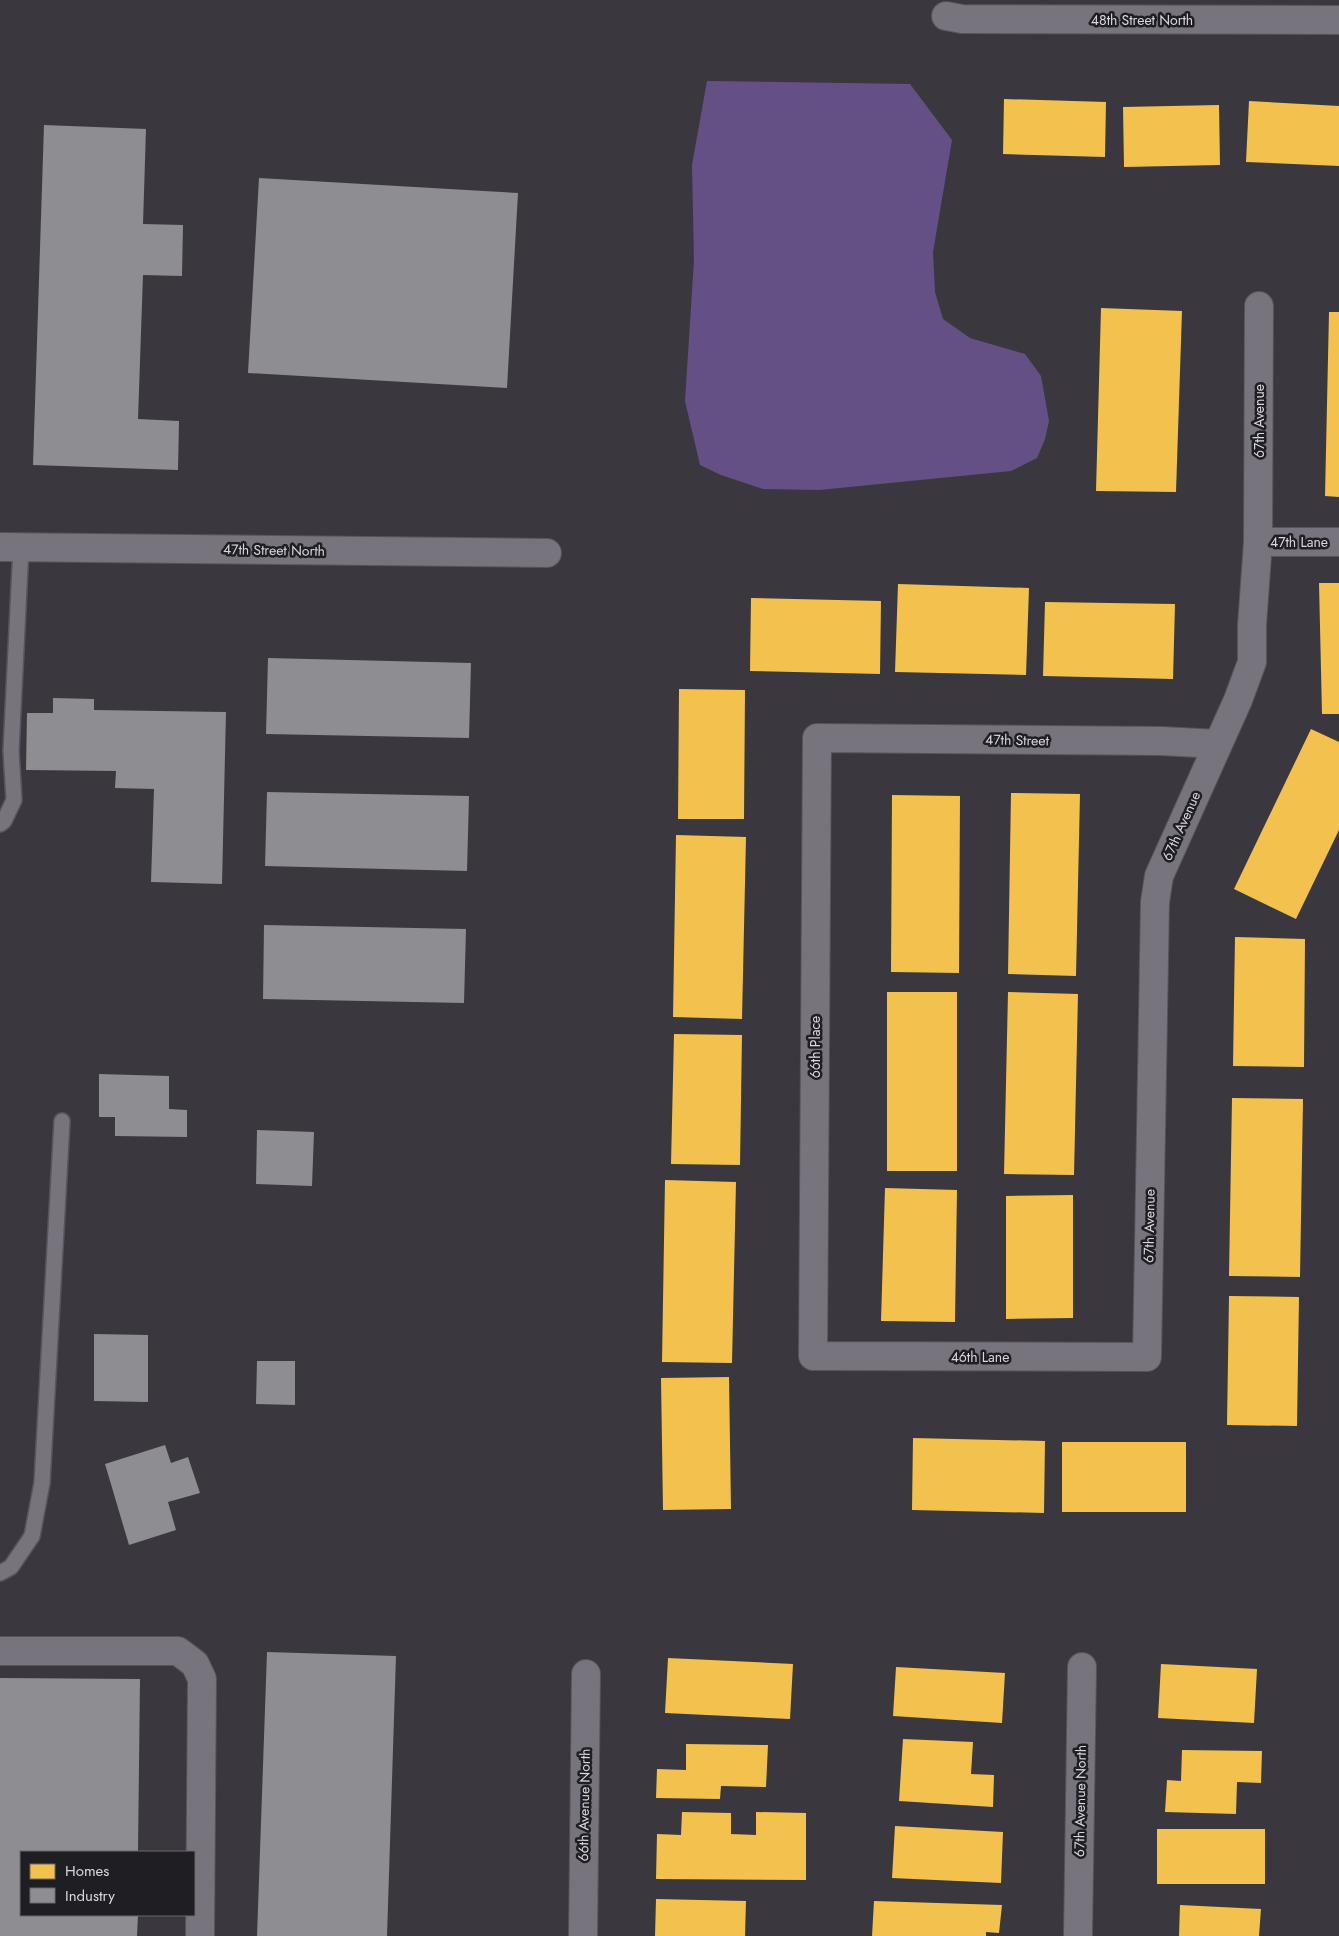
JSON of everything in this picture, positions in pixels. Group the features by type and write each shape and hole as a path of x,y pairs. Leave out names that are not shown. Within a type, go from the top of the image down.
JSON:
{"street":[{"name":"48th Street North","path":"946,16 962,19 1339,20"},
{"name":"67th Avenue","path":"1147,1357 1155,902 1159,876 1238,700 1252,662 1252,625 1258,542 1259,306"},
{"name":"47th Lane","path":"1258,542 1339,542"},
{"name":"47th Street North","path":"11,547 547,553"},
{"name":"47th Street","path":"817,738 1161,741 1218,744"},
{"name":"66th Place","path":"813,1356 817,738"},
{"name":"46th Lane","path":"813,1356 1147,1357"},
{"path":"0,1651 178,1651 195,1664 202,1680 200,1936"},
{"name":"67th Avenue North","path":"1078,1936 1082,1667"},
{"name":"66th Avenue North","path":"583,1936 586,1674"}],"lane":[{"path":"0,824 4,821 14,800 11,752 11,547"},
{"path":"0,1573 11,1567 32,1536 42,1483 62,1121"}],"shaded area":[{"path":"707,81 910,84 952,140 933,252 935,292 943,319 970,338 1025,354 1041,376 1049,421 1045,439 1037,458 1011,471 819,490 763,489 721,475 700,465 685,401 694,260 692,165"}],"building: Homes":[{"path":"1004,99 1106,102 1105,157 1003,154"},
{"path":"1249,101 1339,106 1339,166 1246,162"},
{"path":"1219,105 1220,165 1124,167 1123,107"},
{"path":"1101,308 1182,311 1176,492 1096,491"},
{"path":"1329,312 1339,312 1339,497 1325,496"},
{"path":"1319,583 1339,583 1339,714 1322,714"},
{"path":"898,584 1029,588 1026,675 895,672"},
{"path":"751,598 881,601 880,674 750,671"},
{"path":"1045,602 1175,604 1173,679 1043,676"},
{"path":"679,689 745,690 744,819 678,819"},
{"path":"1311,729 1339,742 1339,830 1296,919 1234,889"},
{"path":"1011,793 1080,794 1076,976 1008,974"},
{"path":"892,795 960,796 959,973 891,972"},
{"path":"676,835 746,837 742,1019 673,1017"},
{"path":"1235,937 1305,939 1304,1067 1233,1066"},
{"path":"887,992 957,992 957,1171 887,1171"},
{"path":"1008,992 1078,994 1074,1175 1004,1174"},
{"path":"674,1034 742,1035 740,1165 671,1164"},
{"path":"1232,1098 1303,1099 1300,1277 1229,1276"},
{"path":"665,1180 736,1182 732,1363 662,1362"},
{"path":"885,1188 957,1190 955,1322 881,1321"},
{"path":"1073,1195 1073,1318 1006,1319 1006,1196"},
{"path":"1229,1296 1299,1297 1297,1426 1227,1425"},
{"path":"729,1377 731,1509 663,1510 661,1378"},
{"path":"913,1438 1045,1441 1044,1513 912,1510"},
{"path":"1062,1442 1186,1442 1186,1512 1062,1512"},
{"path":"668,1658 793,1664 790,1719 665,1713"},
{"path":"1161,1664 1257,1669 1254,1723 1158,1718"},
{"path":"896,1667 1005,1673 1002,1723 893,1716"},
{"path":"903,1739 973,1742 971,1774 994,1775 993,1807 899,1801"},
{"path":"686,1744 768,1745 766,1787 721,1786 720,1799 656,1798 657,1769 686,1770"},
{"path":"1182,1750 1262,1751 1261,1783 1237,1782 1236,1814 1165,1812 1167,1780 1181,1781"},
{"path":"682,1812 731,1813 731,1834 756,1835 756,1812 806,1813 806,1880 656,1879 657,1834 681,1835"},
{"path":"895,1826 1003,1832 1001,1883 892,1878"},
{"path":"1157,1829 1265,1829 1265,1884 1157,1884"},
{"path":"656,1899 746,1901 745,1936 655,1936"},
{"path":"874,1901 1002,1905 999,1933 986,1932 986,1936 872,1936"},
{"path":"1180,1905 1261,1909 1259,1936 1179,1936"}],"building: Industry":[{"path":"44,125 146,129 143,224 183,225 182,276 143,275 138,419 179,421 178,470 33,465"},
{"path":"259,178 518,193 507,388 248,373"},
{"path":"268,658 471,663 469,738 266,734"},
{"path":"53,698 94,699 94,710 226,712 222,884 151,882 154,789 115,788 116,771 26,770 27,713 53,713"},
{"path":"267,792 469,796 467,871 265,866"},
{"path":"264,925 466,929 464,1003 263,999"},
{"path":"99,1074 169,1076 169,1109 187,1110 187,1137 115,1136 115,1117 99,1117"},
{"path":"257,1130 314,1132 312,1186 256,1184"},
{"path":"94,1334 148,1335 148,1402 94,1401"},
{"path":"257,1361 295,1361 295,1405 256,1404"},
{"path":"165,1445 171,1463 188,1457 200,1493 168,1502 176,1530 129,1545 105,1464"},
{"path":"267,1652 396,1656 387,1936 257,1936"},
{"path":"0,1678 140,1679 138,1851 20,1851 20,1916 138,1916 137,1936 0,1936"}]}
